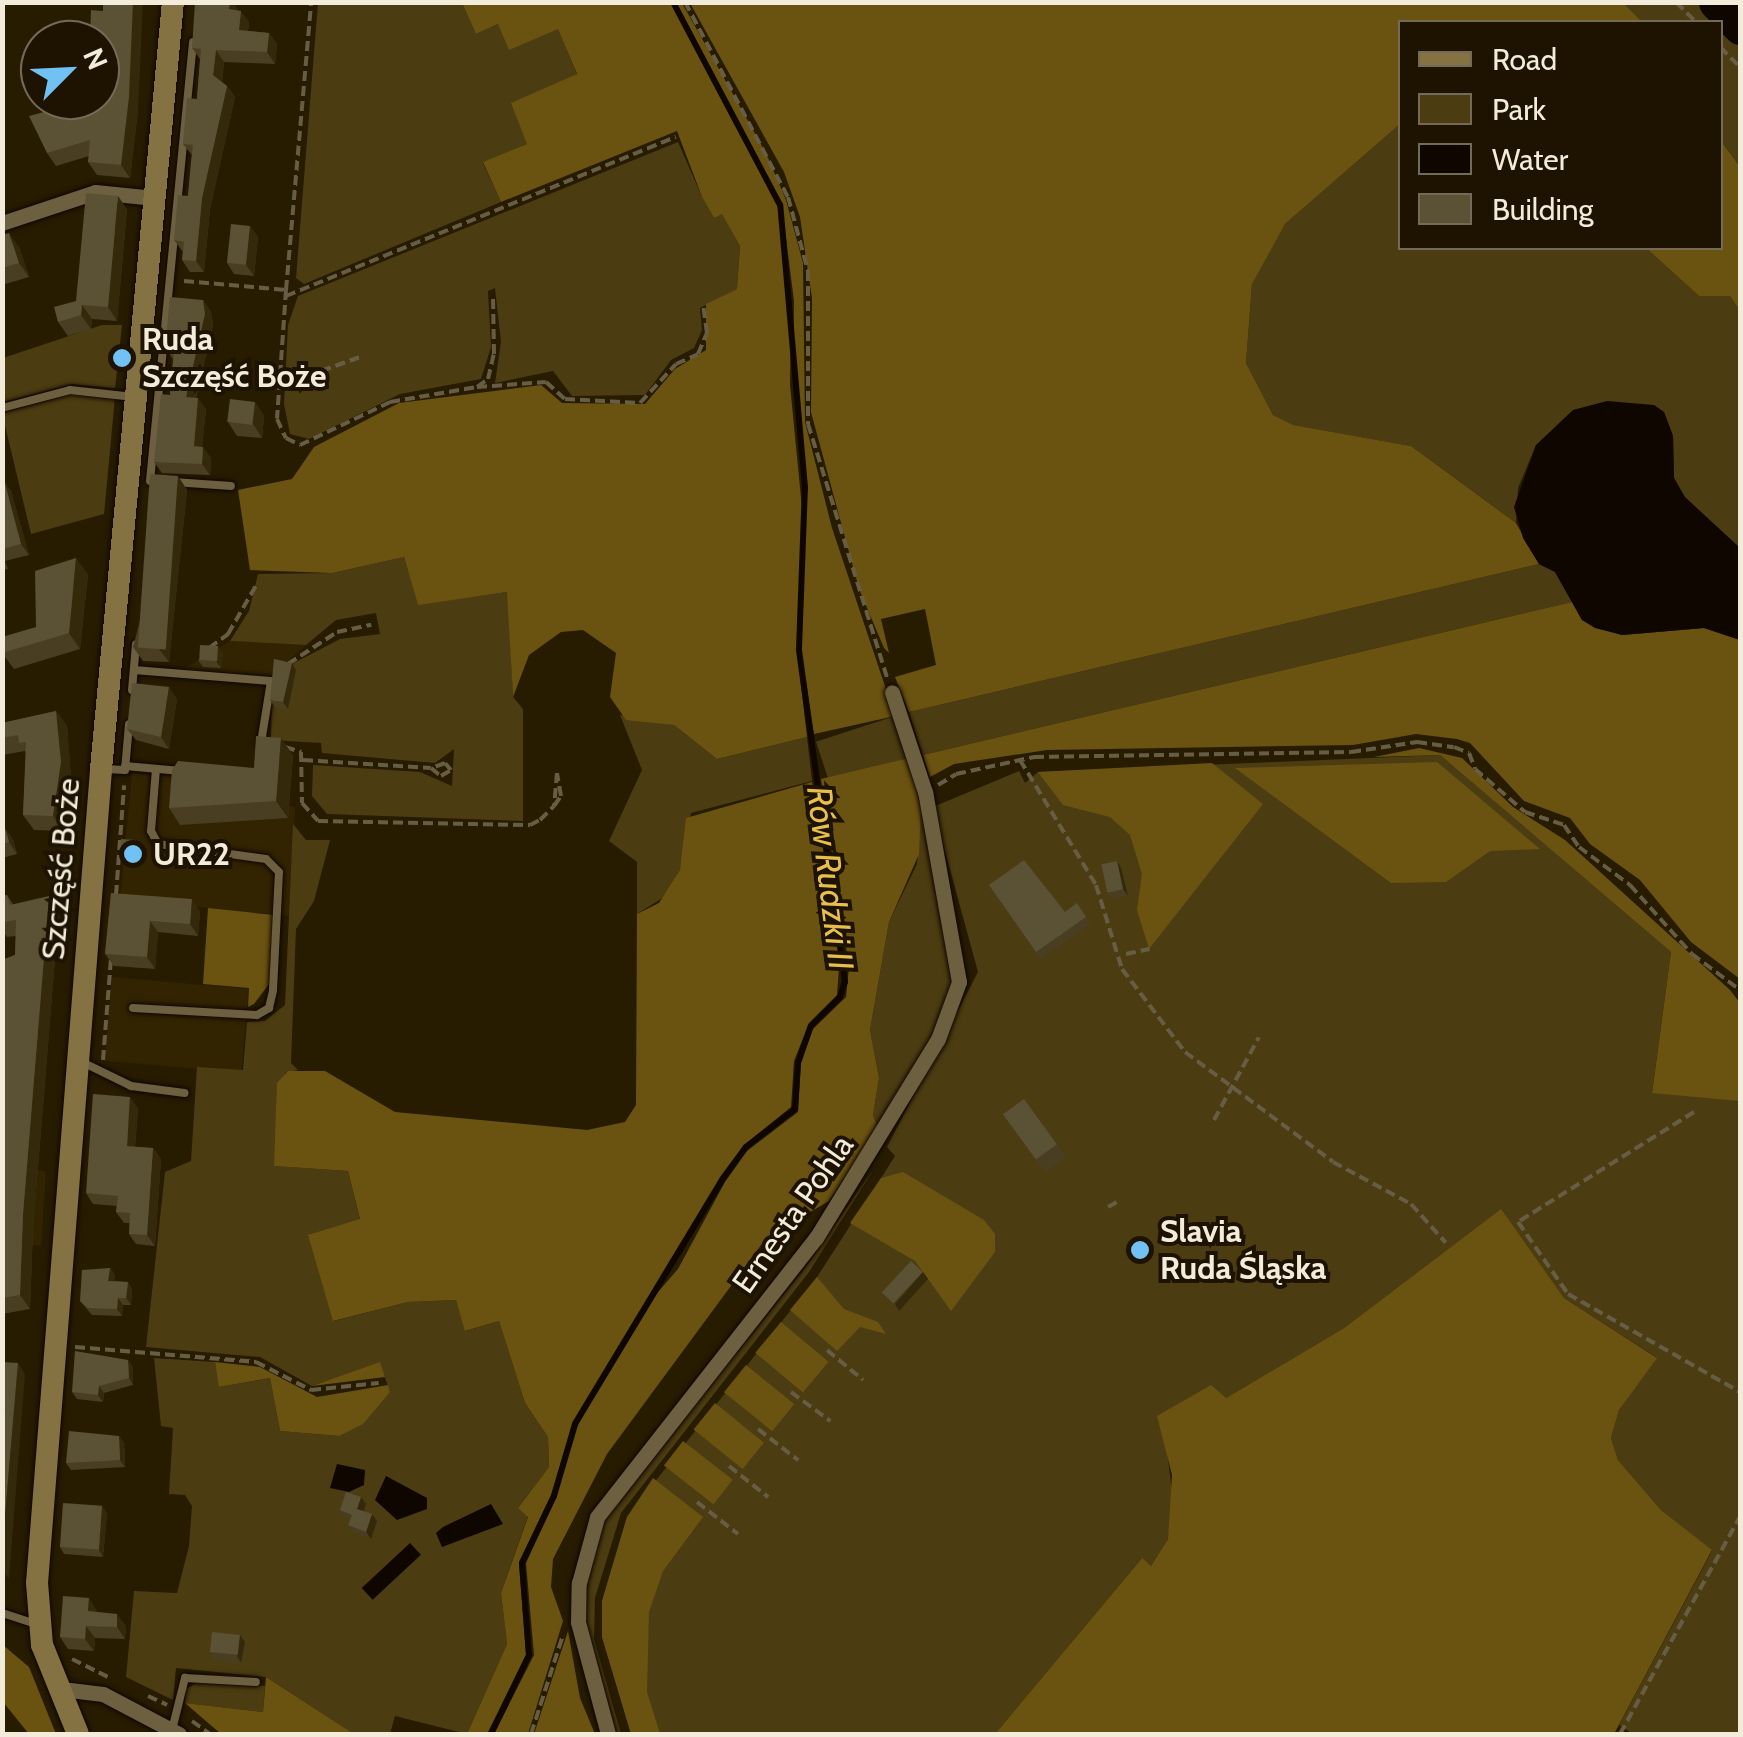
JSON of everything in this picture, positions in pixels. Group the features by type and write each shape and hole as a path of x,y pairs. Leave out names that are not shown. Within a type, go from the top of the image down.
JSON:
{"street":[{"name":"Szczęść Boże","path":"78,1734 38,1624 65,1346 78,1060 101,769 173,2"},
{"path":"2,224 94,192 155,198"},
{"name":"Ernesta Pohla","path":"608,1734 578,1622 582,1565 605,1501 816,1238 938,1039 961,970 925,792 892,692"},
{"path":"62,1689 103,1694 175,1732"}],"lane":[{"path":"148,498 195,22"},
{"path":"2,408 70,390 134,396"},
{"path":"150,480 231,486"},
{"path":"125,768 137,632"},
{"path":"134,670 271,682 259,764"},
{"path":"101,769 195,773"},
{"path":"133,1008 257,1014 269,1008 273,990 279,872 266,860 158,844 151,830 156,769"},
{"path":"78,1060 139,1088 185,1093"},
{"path":"2,1614 24,1625 38,1624"},
{"path":"175,1732 177,1710 190,1675 256,1682"}],"path":[{"path":"311,2 278,426 300,445 390,402 477,387 546,382 564,399 640,403 676,364 698,354 706,333 703,304"},
{"path":"685,2 788,197 808,271 808,424 892,692"},
{"path":"1676,2 1694,20"},
{"path":"169,280 286,293 676,136"},
{"path":"477,387 488,379 494,354 493,298"},
{"path":"279,386 363,356"},
{"path":"200,653 228,634 258,582"},
{"path":"271,682 311,646 371,624"},
{"path":"925,792 956,774 1020,760 1351,752 1417,742 1454,747 1469,753 1475,769 1525,812 1564,824 1579,847 1630,885 1692,954 1740,990"},
{"path":"260,745 297,748 303,760 302,802 318,821 530,825 554,806 564,790 556,773 551,779 554,806"},
{"path":"303,760 430,768"},
{"path":"1020,760 1096,885 1131,983 1186,1052 1333,1162 1411,1204 1446,1243"},
{"path":"115,908 125,768"},
{"path":"102,1071 112,948"},
{"path":"1126,954 1149,949"},
{"path":"1214,1120 1259,1037"},
{"path":"1694,1112 1518,1222 1568,1294 1740,1392"},
{"path":"1108,1206 1119,1201"},
{"path":"65,1346 77,1328"},
{"path":"65,1346 74,1366"},
{"path":"65,1346 256,1362 312,1390 379,1383"},
{"path":"827,1350 863,1380"},
{"path":"791,1392 830,1422"},
{"path":"758,1429 798,1460"},
{"path":"729,1466 768,1497"},
{"path":"697,1502 738,1534"},
{"path":"1620,1734 1740,1517"},
{"path":"531,1734 566,1626 578,1622"},
{"path":"63,1654 118,1682"},
{"path":"145,1694 177,1710 210,1734"}],"shaded area":[{"path":"462,3 671,3 768,180 779,206 791,303 790,385 803,518 797,651 807,737 717,759 674,725 626,720 610,697 616,653 583,630 561,632 529,655 513,697 507,592 418,605 404,557 332,573 250,570 238,490 292,479 314,447 399,403 541,385 562,403 645,404 675,369 706,350 706,304 737,289 740,246 722,214 714,218 702,197 677,131 501,202 483,162 527,144 511,103 577,74 558,29 509,50 498,24 476,34"},
{"path":"676,3 682,3 766,153 786,200 803,263 805,422 832,528 895,716 814,734 801,649 804,443 793,385 794,301 782,206"},
{"path":"690,3 1624,4 1640,20 1398,20 1398,126 1285,224 1252,284 1246,363 1273,415 1293,425 1411,446 1516,523 1539,564 909,712 895,677 936,665 925,609 881,619 889,653 859,589 811,412 812,298 800,217 784,172"},
{"path":"1723,144 1740,167 1740,311 1730,296 1699,296 1648,250 1723,250"},
{"path":"1572,602 1582,620 1622,635 1704,628 1740,640 1740,979 1691,942 1640,880 1590,844 1570,818 1524,801 1470,743 1457,739 1416,734 1353,745 1047,750 954,764 930,777 923,755"},
{"path":"230,641 306,645 270,677 180,671"},
{"path":"1419,748 1462,758 1513,807 1565,840 1730,990 1740,1003 1740,1101 1652,1093 1671,952 1440,755 1374,757"},
{"path":"909,758 921,808 919,854 889,922 870,1030 879,1078 873,1115 878,1128 829,1201 767,1237 607,1454 553,1559 551,1587 563,1621 528,1734 494,1734 534,1655 526,1563 555,1500 578,1425 639,1314 678,1269 725,1182 747,1151 798,1112 801,1062 813,1029 846,997 849,967 821,779"},
{"path":"1437,762 1540,849 1490,851 1446,882 1391,883 1235,768"},
{"path":"1212,763 1263,804 1149,949 1137,910 1142,874 1130,835 1110,817 1063,805 1038,772"},
{"path":"132,773 190,778 295,807 289,916 120,899"},
{"path":"812,782 840,953 837,995 809,1023 794,1061 791,1107 744,1145 720,1177 573,1421 551,1495 519,1562 526,1655 487,1734 467,1734 507,1644 501,1593 528,1517 518,1508 549,1467 548,1437 525,1403 499,1321 465,1331 456,1300 408,1302 333,1321 308,1235 360,1219 348,1171 274,1166 277,1083 288,1071 325,1071 395,1112 587,1130 625,1122 636,1105 637,914 659,903 680,870 686,818"},
{"path":"208,908 274,915 269,984 248,1007 249,988 203,984"},
{"path":"112,977 248,989 241,1073 105,1061"},
{"path":"22,1170 46,1171 41,1246 7,1243"},
{"path":"903,1172 984,1220 995,1234 995,1252 951,1311 915,1261 850,1223 881,1178"},
{"path":"1501,1209 1564,1298 1657,1358 1619,1410 1611,1438 1618,1460 1661,1510 1712,1550 1614,1734 995,1734 1142,1558 1151,1566 1168,1539 1172,1475 1157,1416 1211,1385 1226,1398 1344,1328"},
{"path":"817,1277 844,1309 878,1322 886,1334 860,1327 837,1351 790,1310"},
{"path":"781,1322 828,1362 803,1392 755,1353"},
{"path":"215,1362 260,1367 317,1397 388,1385 390,1392 363,1424 339,1436 280,1431 270,1378 219,1387"},
{"path":"380,1362 385,1377 312,1386"},
{"path":"746,1365 794,1404 772,1431 724,1392"},
{"path":"715,1403 764,1443 743,1469 694,1429"},
{"path":"683,1441 733,1480 714,1504 664,1465"},
{"path":"653,1478 703,1517 663,1571 649,1612 647,1692 660,1734 631,1734 602,1637 602,1601 627,1517"},
{"path":"568,1631 580,1698 595,1734 534,1734"},
{"path":"3,1645 29,1667 56,1734 29,1734 3,1702"},
{"path":"266,1677 354,1734 221,1734 185,1703 263,1712"}],"green space":[{"path":"318,3 462,3 476,34 498,24 558,28 577,75 527,144 483,163 501,202 304,284 296,278"},
{"path":"1620,3 1713,3 1740,29 1740,167 1723,144 1723,20 1640,20"},
{"path":"1398,126 1398,250 1648,250 1699,296 1730,296 1740,311 1740,548 1685,498 1674,478 1673,436 1664,412 1536,445 1518,488 1516,523 1411,446 1292,425 1273,415 1246,363 1252,284 1263,256 1285,224"},
{"path":"678,142 714,218 722,213 740,246 737,289 700,308 702,330 694,348 671,360 645,395 572,396 553,371 495,383 501,342 495,288 488,291 491,347 481,379 400,394 309,439 290,434 284,404 288,325 298,296"},
{"path":"102,325 122,325 115,388 72,384 3,402 3,358"},
{"path":"75,393 115,397 104,514 31,534 2,413"},
{"path":"404,557 418,604 508,592 513,697 523,709 523,821 327,814 312,796 313,765 420,772 452,786 454,749 435,763 322,753 321,743 271,740 272,689 294,663 340,639 380,634 376,613 336,620 306,645 230,641 249,611 258,574 332,573"},
{"path":"1539,564 1555,572 1572,602 923,755 909,712"},
{"path":"620,715 674,725 717,759 807,737 812,781 691,813 680,870 664,897 637,914 637,862 609,841 642,770"},
{"path":"895,716 909,758 830,783 816,742"},
{"name":"Slavia Ruda Śląska","path":"1440,755 1671,952 1652,1092 1740,1099 1740,1734 1633,1734 1619,1725 1712,1551 1661,1510 1618,1460 1611,1438 1619,1410 1656,1357 1564,1298 1500,1210 1344,1328 1226,1398 1166,1444 1174,1507 1168,1539 1151,1566 1141,1559 995,1734 631,1734 602,1637 602,1601 627,1517 817,1277 883,1175 895,1156 887,1147 978,972 933,807 1019,771 1025,783 1038,772"},
{"path":"921,808 953,982 933,1037 878,1128 873,1115 879,1078 870,1030 889,922 917,864"},
{"path":"293,824 306,840 330,840 314,901 296,929 291,1063 298,1070 285,1073 275,1166 348,1171 360,1220 334,1321 408,1302 456,1300 466,1331 499,1321 525,1403 548,1437 549,1467 518,1508 528,1516 501,1593 507,1644 467,1734 395,1716 390,1734 354,1734 266,1677 176,1668 173,1700 126,1677 134,1591 177,1593 189,1546 192,1506 185,1495 169,1494 173,1428 161,1426 154,1358 215,1362 220,1387 270,1378 280,1431 339,1436 390,1392 380,1363 312,1386 260,1357 146,1347 165,1172 191,1161 197,1067 243,1070 247,1022 265,1021 285,1005"},
{"path":"875,1167 809,1272 621,1513 595,1598 594,1639 621,1734 614,1734 584,1616 590,1564 606,1516 805,1268"},
{"path":"200,1681 265,1686 263,1712 185,1703 186,1689"}],"water":[{"path":"1607,401 1654,405 1664,412 1673,436 1674,478 1685,497 1740,548 1740,640 1704,628 1622,635 1595,628 1582,620 1555,572 1539,564 1523,538 1514,507 1536,445 1573,410"},
{"path":"337,1464 365,1470 364,1485 349,1492 330,1488"},
{"path":"386,1476 427,1498 427,1509 397,1520 375,1500"},
{"path":"491,1504 503,1524 442,1547 436,1533"},
{"path":"410,1543 421,1555 373,1600 362,1588"}],"building":[{"path":"103,2 133,2 121,165 88,162 90,140 47,153 31,120 120,120 120,20 91,20 91,10 103,11"},
{"path":"195,2 230,2 229,9 241,11 239,30 269,33 267,52 216,50 213,75 227,86 202,198 196,261 182,260 184,242 174,240 178,195 188,196 193,145 183,144 187,98 197,99 201,49 192,48"},
{"path":"86,193 118,196 108,307 82,305 81,315 58,322 54,307 76,301"},
{"path":"231,224 250,226 246,265 227,263"},
{"path":"9,233 19,263 2,268 2,235"},
{"path":"170,297 203,300 205,314 186,397 198,398 194,446 203,447 202,464 154,462 161,394 170,395 174,349 165,348"},
{"path":"230,399 255,402 252,425 227,422"},
{"path":"150,474 178,476 166,650 138,648"},
{"path":"2,481 21,544 2,549"},
{"path":"76,558 69,633 2,653 2,637 36,627 35,571"},
{"path":"200,645 218,646 217,661 199,660"},
{"path":"274,659 292,663 283,702 270,700"},
{"path":"132,683 169,687 161,737 127,729"},
{"path":"56,711 61,762 53,816 23,815 26,742 19,743 18,735 2,738 2,723"},
{"path":"256,736 281,738 276,801 169,808 172,770 178,761 254,768"},
{"path":"2,828 9,842 2,844"},
{"path":"121,839 136,840 135,854 120,853"},
{"path":"1024,860 1065,912 1077,903 1086,917 1036,952 989,885"},
{"path":"1117,861 1123,889 1107,893 1101,864"},
{"path":"111,893 192,899 190,924 150,921 147,957 105,954"},
{"path":"7,895 10,905 49,896 20,1295 2,1298 2,960 15,955 16,920 2,922 2,896"},
{"path":"93,1094 130,1097 127,1146 153,1148 147,1235 129,1234 130,1213 116,1212 118,1196 86,1193"},
{"path":"1024,1099 1057,1144 1036,1160 1003,1114"},
{"path":"911,1261 923,1272 893,1303 882,1292"},
{"path":"110,1268 108,1281 128,1282 126,1298 118,1298 117,1309 88,1308 80,1301 82,1270"},
{"path":"75,1351 128,1360 129,1378 99,1386 98,1395 72,1392"},
{"path":"2,1362 18,1363 2,1551 2,1411 6,1410 2,1408"},
{"path":"69,1431 119,1436 120,1460 66,1463"},
{"path":"346,1492 361,1497 357,1509 372,1514 366,1532 348,1525 352,1515 340,1510"},
{"path":"63,1503 102,1506 99,1550 60,1547"},
{"path":"63,1596 89,1598 88,1611 117,1614 117,1627 86,1626 85,1639 60,1637"},
{"path":"212,1632 240,1635 238,1655 210,1652"}],"waterway":[{"name":"Rów Rudzki II","path":"491,1734 529,1655 522,1563 554,1496 575,1424 722,1180 746,1147 795,1109 798,1063 811,1026 840,997 845,982 799,649 805,488 780,205 673,2"},
{"path":"1716,2 1740,27"}],"place":[{"name":"Ruda Szczęść Boże","path":"122,358"},
{"name":"UR22","path":"133,854"},
{"name":"Slavia Ruda Śląska","path":"1140,1250"}]}
